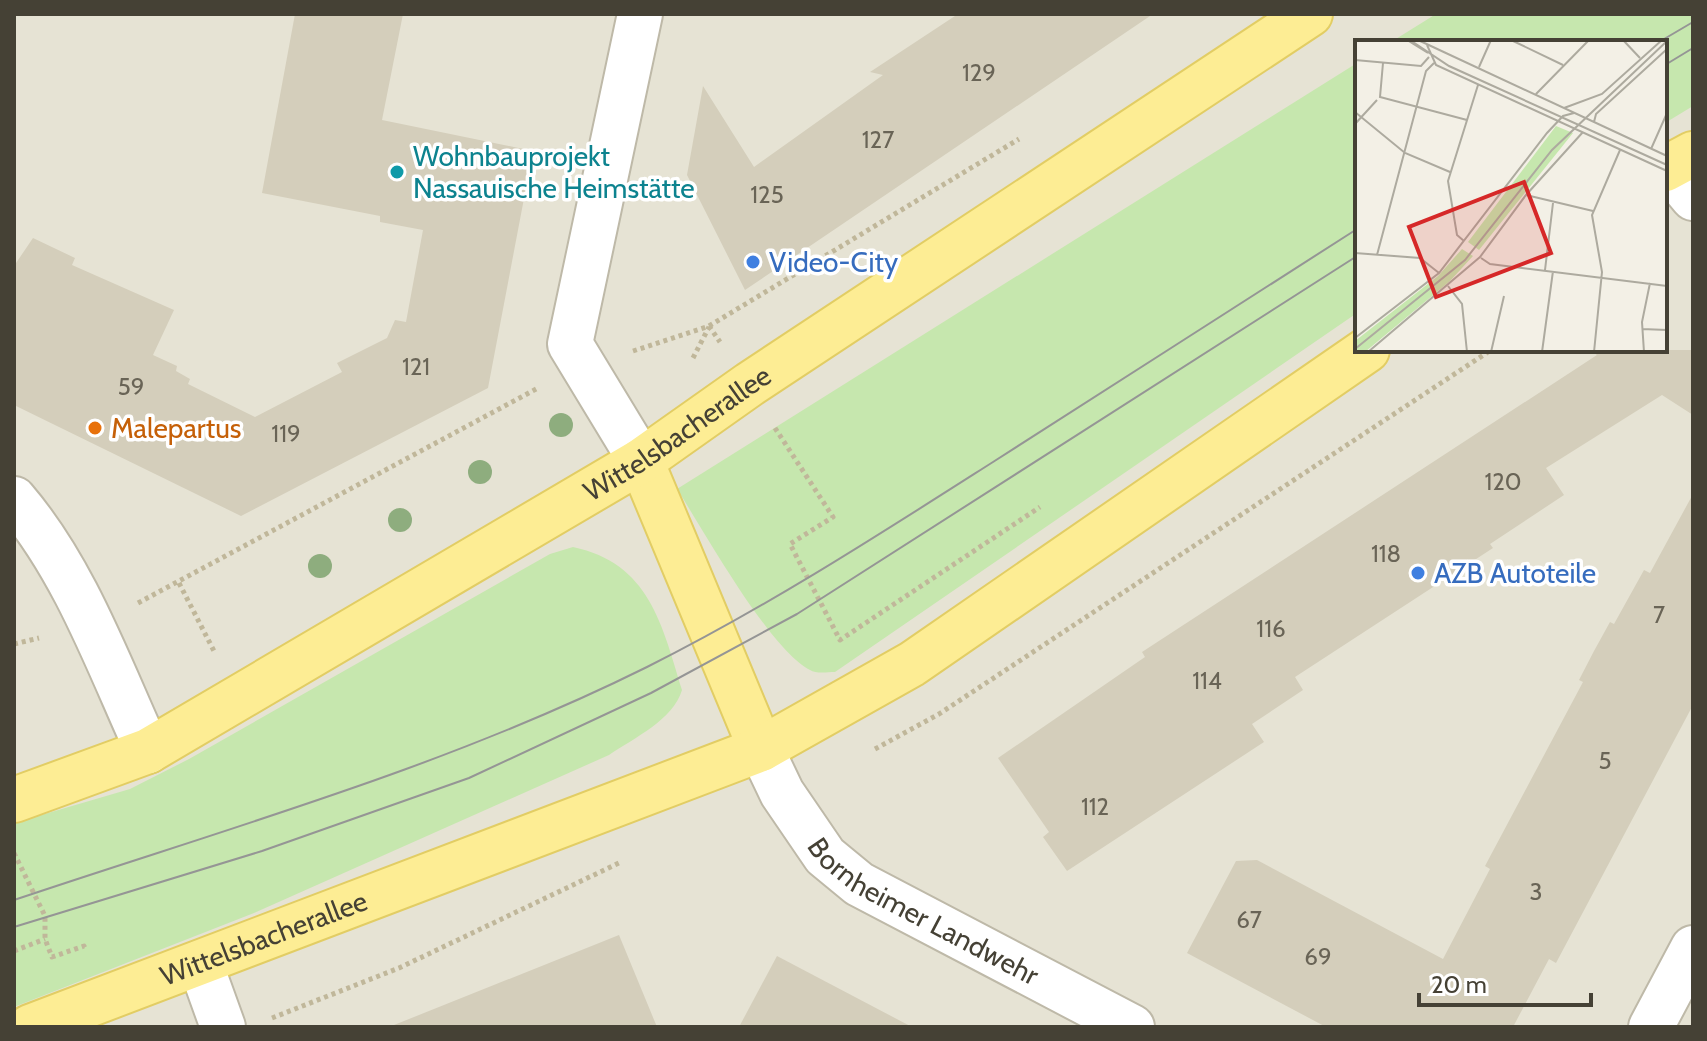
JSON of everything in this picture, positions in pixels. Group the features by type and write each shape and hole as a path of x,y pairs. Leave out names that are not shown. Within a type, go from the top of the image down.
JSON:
{"main road":[{"name":"Wittelsbacherallee","path":"14,800 148,751 641,461 750,384 1310,14"},
{"name":"Wittelsbacherallee","path":"30,1027 761,749 912,664 1364,352"},
{"path":"641,461 761,749"}],"street":[{"path":"640,14 570,344 641,461"},
{"path":"14,499 40,529 90,626 148,751"},
{"name":"Bornheimer Landwehr","path":"761,749 782,793 825,856 859,884 1132,1027"},
{"path":"1651,1027 1693,948"},
{"path":"200,963 223,1027"}],"path":[{"path":"631,352 709,326 1021,137"},
{"path":"939,714 1488,352"},
{"path":"148,598 540,386"},
{"path":"775,428 833,517 790,544 840,640 1046,503"},
{"path":"179,583 210,645"},
{"path":"14,853 16,865 45,916 45,939 52,957 84,946 89,960"},
{"path":"294,1009 399,968 629,859"},
{"path":"14,951 45,939"}],"shaded area":[{"path":"14,14 1693,14 1693,1027 14,1027"}],"green space":[{"path":"1436,14 1693,14 1693,106 1667,122 1667,40 1394,40"},
{"path":"1355,64 1355,314 835,672 812,671 776,639 720,559 677,489"},
{"path":"573,547 599,555 619,567 636,582 659,620 682,690 662,719 609,755 254,913 14,1007 14,823 130,789 189,759 550,554"}],"building":[{"path":"295,14 403,14 382,120 533,151 488,388 241,516 14,405 14,266 33,238 75,258 72,265 174,310 153,355 177,366 176,371 190,379 188,384 255,417 342,372 337,363 387,338 395,320 406,322 423,230 380,222 380,216 262,193"},
{"path":"958,14 1153,14 745,290 687,175 703,86 754,167 883,75 870,72"},
{"path":"1693,350 1693,415 1662,395 1546,468 1564,495 1490,544 1493,548 1295,677 1303,690 1252,724 1264,742 1067,871 1043,837 1049,832 998,758 1145,657 1142,652 1597,355 1593,352"},
{"path":"1693,494 1693,705 1556,963 1549,959 1513,1027 1326,1027 1187,953 1236,861 1257,860 1443,959 1490,869 1485,866 1583,682 1579,680 1594,651 1610,622 1614,624 1644,570 1650,573"},
{"path":"619,935 657,1027 394,1025"},
{"path":"777,956 912,1027 739,1027"}],"tram line":[{"path":"1662,40 1693,22"},
{"path":"1667,64 1693,48"},
{"path":"14,900 414,766 493,736 647,667 736,620 866,543 1355,230"},
{"path":"14,927 262,851 469,778 651,693 797,614 1355,257"}],"place":[{"name":"Wohnbauprojekt Nassauische Heimstätte","path":"397,172"},
{"name":"Video-City","path":"753,262"},
{"name":"Malepartus","path":"95,428"},
{"name":"AZB Autoteile","path":"1418,573"}]}
